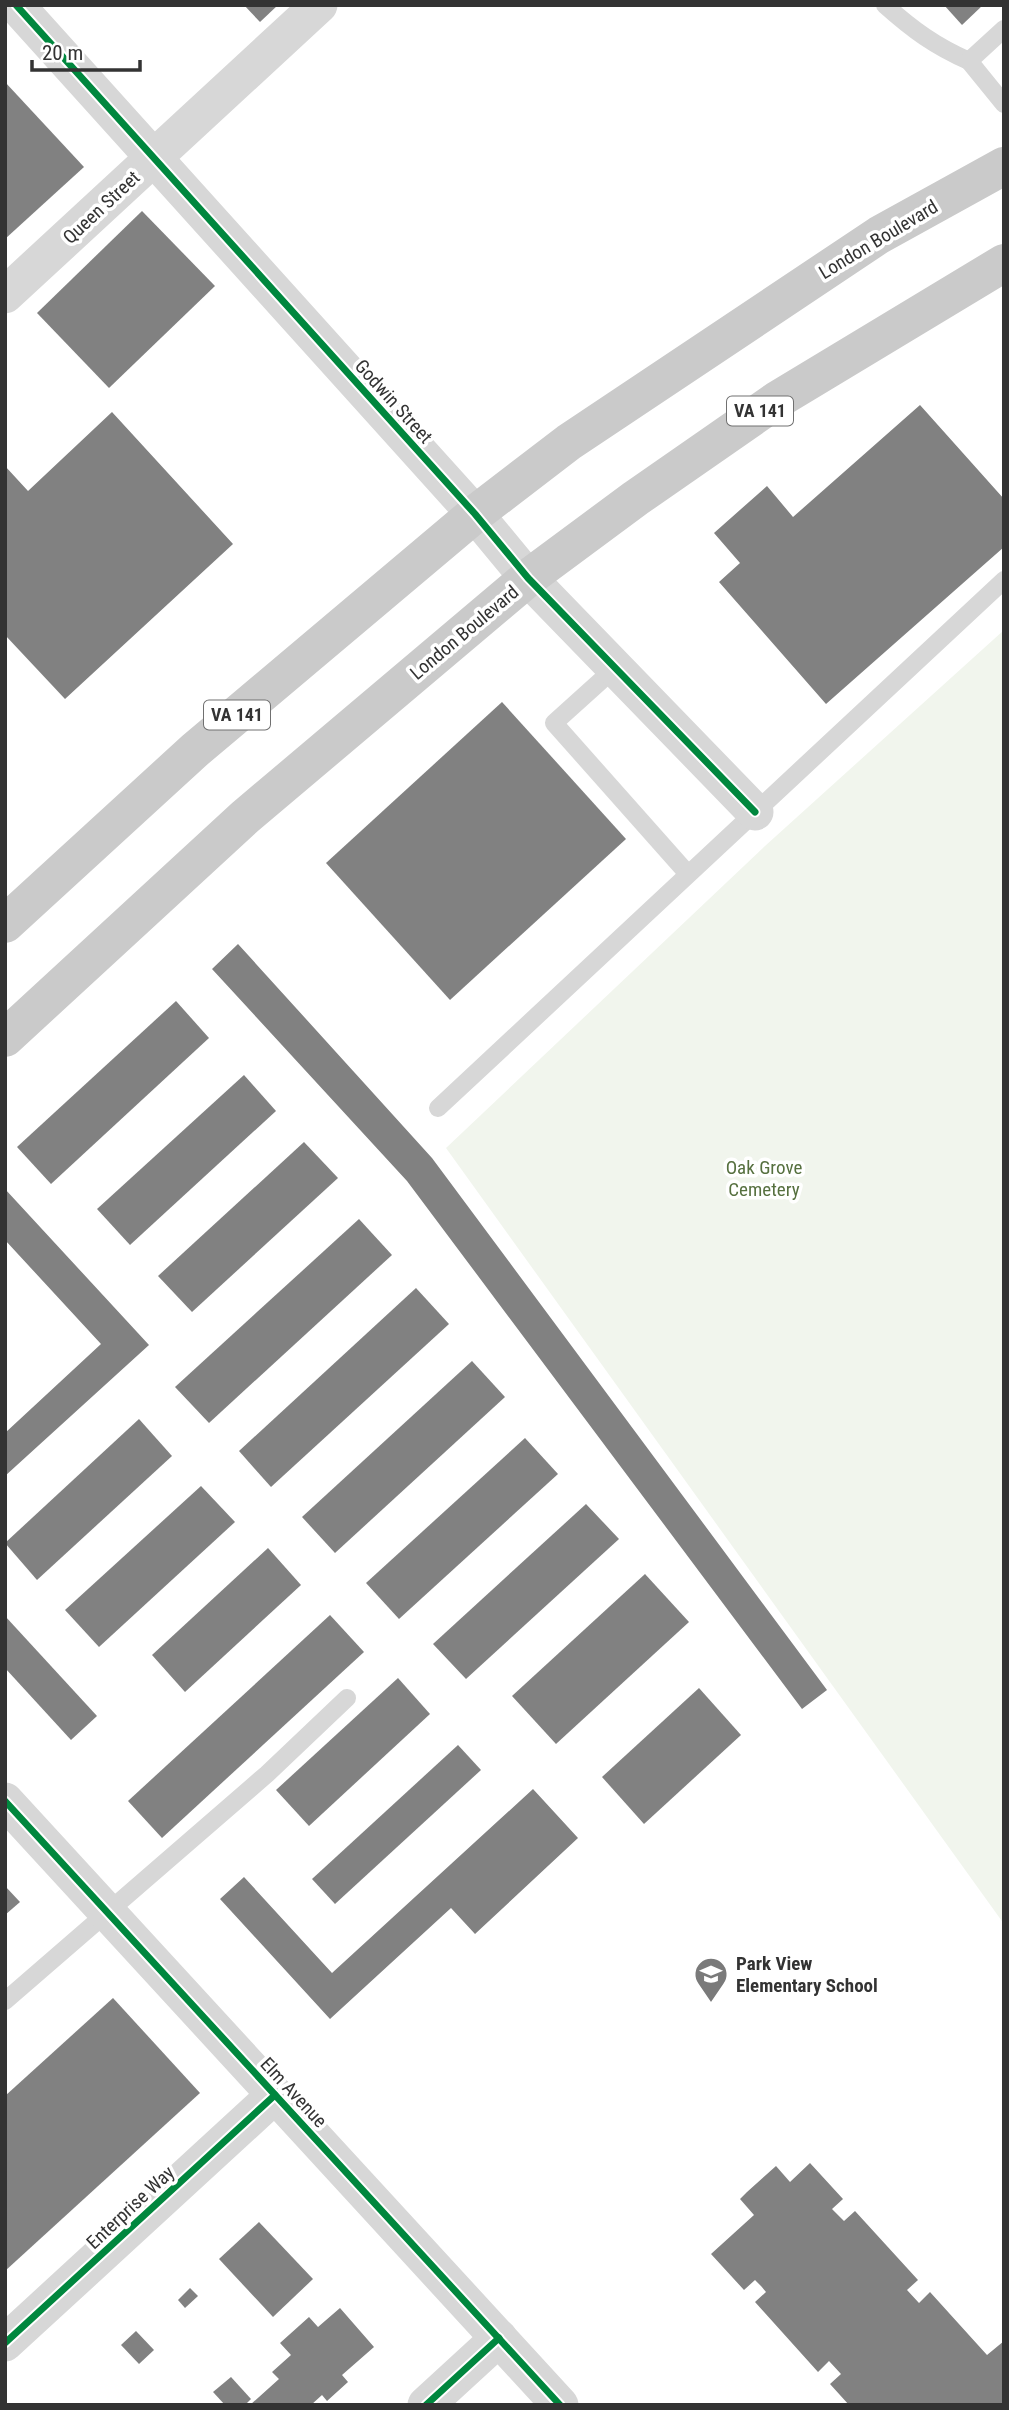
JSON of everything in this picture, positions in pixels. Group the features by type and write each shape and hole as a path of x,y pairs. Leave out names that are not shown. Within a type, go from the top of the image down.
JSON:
{"main road":[{"name":"London Boulevard","path":"5,924 195,750 475,514 569,442 879,235 1004,166"},
{"name":"London Boulevard","path":"5,1038 245,817 528,578 636,498 777,400 1004,263"}],"street":[{"name":"Godwin Street","path":"16,5 475,514 528,578 755,812"},
{"name":"Queen Street","path":"5,295 317,6"},
{"name":"Elm Avenue","path":"5,1801 560,2405"},
{"name":"Enterprise Way","path":"5,2343 275,2095"},
{"path":"426,2405 499,2338"}],"lane":[{"path":"885,5 923,38 940,49 969,61 1004,104"},
{"path":"969,61 1004,29"},
{"path":"438,1108 1004,580"},
{"path":"615,668 554,723 688,874"},
{"path":"5,2001 267,1774 346,1698"}],"green space":[{"name":"Oak Grove Cemetery","path":"1004,630 1004,1924 446,1148 765,846"}],"building":[{"path":"244,5 278,5 260,22"},
{"path":"944,5 983,5 962,25"},
{"path":"5,82 84,167 5,239"},
{"path":"142,211 215,286 109,388 37,313"},
{"path":"920,405 1004,499 1004,547 826,704 719,582 740,563 714,533 767,486 793,517"},
{"path":"112,412 233,544 65,699 5,635 5,466 28,491"},
{"path":"502,702 626,839 450,1000 326,863"},
{"path":"238,944 432,1158 827,1690 802,1709 407,1181 212,969"},
{"path":"176,1001 209,1038 51,1184 17,1147"},
{"path":"244,1075 276,1111 130,1245 97,1209"},
{"path":"304,1142 338,1178 192,1312 158,1276"},
{"path":"5,1189 149,1345 5,1476 5,1433 101,1344 5,1240"},
{"path":"359,1219 392,1255 209,1423 175,1387"},
{"path":"416,1288 449,1324 271,1487 239,1451"},
{"path":"472,1361 505,1397 335,1553 302,1517"},
{"path":"139,1419 172,1456 37,1580 5,1543"},
{"path":"525,1438 558,1474 399,1619 366,1583"},
{"path":"201,1486 235,1522 99,1647 65,1610"},
{"path":"586,1504 619,1539 466,1679 433,1644"},
{"path":"268,1548 301,1585 185,1692 152,1655"},
{"path":"645,1574 689,1622 556,1744 512,1696"},
{"path":"330,1615 364,1652 162,1838 128,1801"},
{"path":"5,1616 97,1716 71,1740 5,1668"},
{"path":"398,1678 430,1714 309,1826 276,1790"},
{"path":"699,1688 741,1735 644,1824 602,1777"},
{"path":"458,1745 481,1770 335,1904 312,1879"},
{"path":"533,1789 578,1838 475,1934 451,1908 330,2019 220,1899 244,1877 332,1973"},
{"path":"5,1886 20,1902 5,1915"},
{"path":"113,1998 200,2093 5,2271 5,2096"},
{"path":"810,2163 843,2199 832,2209 844,2221 855,2211 918,2280 907,2290 919,2303 930,2292 987,2355 1004,2341 1004,2405 849,2405 830,2384 841,2374 829,2361 818,2372 755,2302 766,2292 761,2286 755,2280 744,2290 711,2254 754,2215 740,2199 747,2192 776,2166 790,2182"},
{"path":"259,2222 313,2279 273,2317 219,2259"},
{"path":"190,2288 198,2296 185,2308 178,2300"},
{"path":"340,2308 374,2347 342,2375 348,2382 327,2401 322,2395 311,2405 250,2405 279,2379 272,2372 291,2355 280,2343 309,2317 318,2327"},
{"path":"136,2331 154,2350 139,2364 121,2345"},
{"path":"231,2377 251,2399 245,2405 225,2405 213,2392"}],"cycle path":[{"path":"16,5 475,514 528,578 755,812"},
{"path":"5,1801 560,2405"},
{"path":"5,2343 275,2095"},
{"path":"426,2405 499,2338"}],"place":[{"name":"Park View Elementary School","path":"711,2004"}]}
